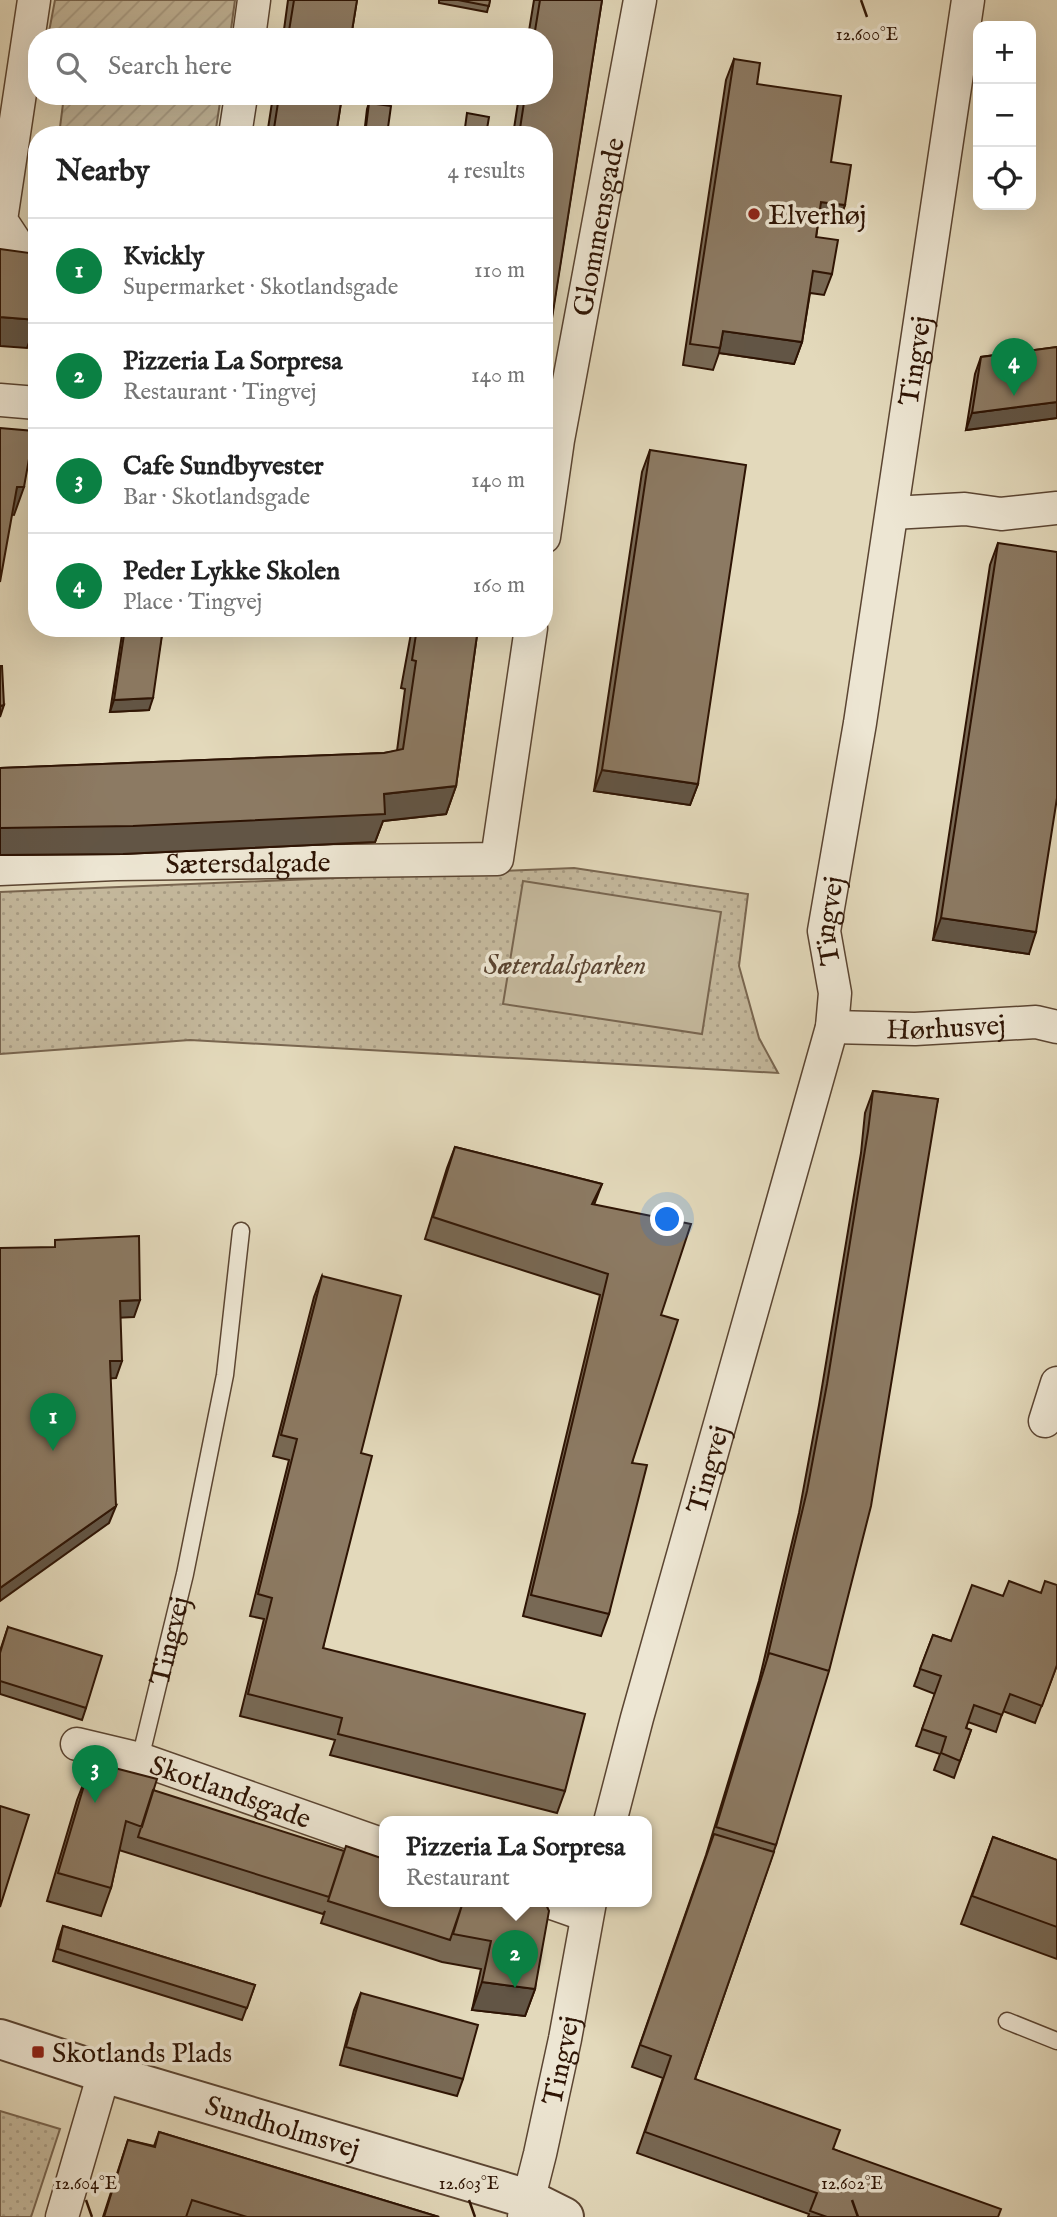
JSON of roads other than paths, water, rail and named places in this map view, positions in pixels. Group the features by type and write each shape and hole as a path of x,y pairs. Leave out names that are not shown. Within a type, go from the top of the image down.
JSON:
{"street":[{"path":"30,28 34,0"},
{"path":"250,28 254,0"},
{"name":"Glommensgade","path":"553,429 640,0"},
{"name":"Tingvej","path":"612,1816 832,1027 835,993 824,931 860,723 968,0"},
{"path":"28,40 1,220 22,252 28,253"},
{"path":"236,126 239,105"},
{"path":"0,400 28,402"},
{"path":"892,513 965,509 1001,514 1057,508"},
{"name":"Sætersdalgade","path":"0,869 116,864 497,859 530,637"},
{"name":"Hørhusvej","path":"832,1027 915,1029 1036,1022 1057,1027"},
{"path":"1045,1420 1057,1383"},
{"name":"Skotlandsgade","path":"77,1744 140,1759 379,1843"},
{"name":"Tingvej","path":"526,2208 565,2039 588,1909"},
{"name":"Sundholmsvej","path":"0,2039 526,2208 564,2217"},
{"path":"62,2217 104,2073"}],"lane":[{"name":"Tingvej","path":"140,1759 185,1574 225,1375 241,1231"},
{"path":"1007,2021 1057,2041"}],"place":[{"name":"Elverhøj","path":"754,214"},
{"name":"Peder Lykke Skolen","path":"1014,396"},
{"name":"Kvickly","path":"53,1451"},
{"name":"Cafe Sundbyvester","path":"95,1803"},
{"name":"Pizzeria La Sorpresa","path":"515,1988"},
{"name":"Skotlands Plads","path":"38,2052"}],"park label":[{"name":"Sæterdalsparken","path":"565,964"}]}
